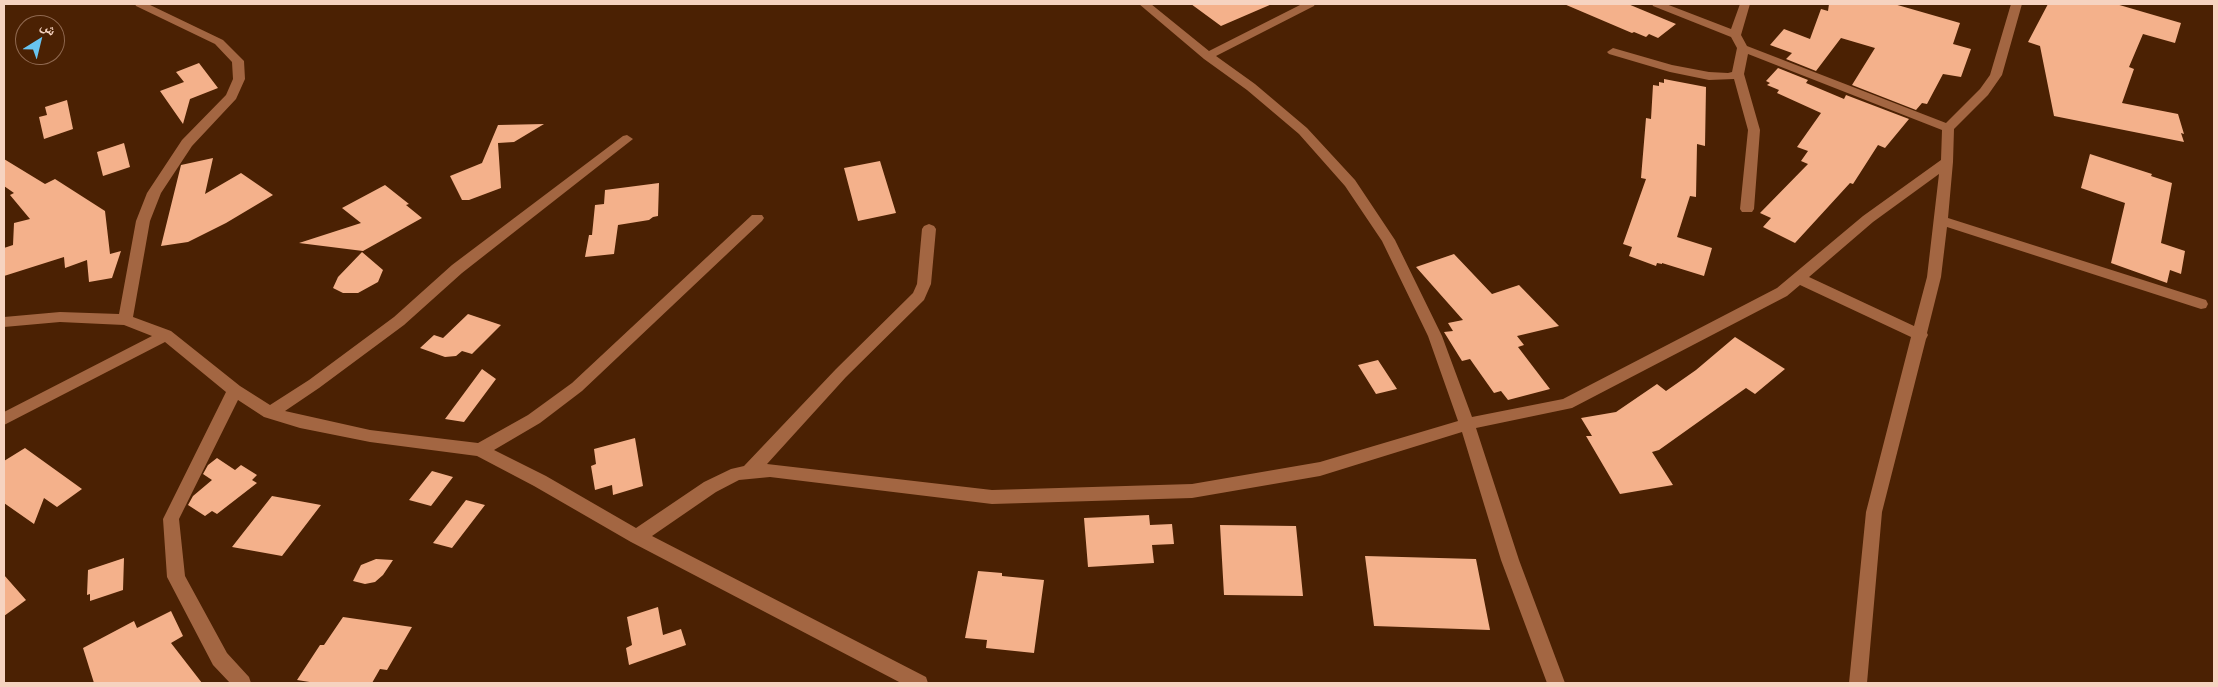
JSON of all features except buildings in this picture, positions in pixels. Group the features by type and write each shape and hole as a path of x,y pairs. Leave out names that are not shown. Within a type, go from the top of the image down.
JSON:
{"street":[{"path":"125,320 143,221 154,193 187,143 232,96 239,79 238,61 220,42 140,4"},
{"path":"1144,4 1208,56 1251,87 1303,131 1350,183 1388,240 1435,336 1467,424 1510,560 1556,683"},
{"path":"1208,56 1310,4"},
{"path":"1657,4 1735,35 1743,48 1948,128"},
{"path":"1735,35 1745,4"},
{"path":"1858,683 1874,512 1921,334 1934,277 1947,162 1948,128 1984,92 1996,75 2017,4"},
{"path":"1743,48 1738,74 1754,130 1747,209"},
{"path":"1613,52 1699,74 1720,77 1738,74"},
{"path":"270,413 314,384 399,321 457,269 536,206 627,139"},
{"path":"637,537 710,488 737,474 770,470 992,497 1192,491 1320,468 1467,424 1566,404 1782,292 1868,218 1947,162"},
{"path":"480,450 534,419 577,387 757,218"},
{"path":"1940,220 2201,304"},
{"path":"748,473 841,373 919,296 924,284 929,229"},
{"path":"1798,278 1921,334"},
{"path":"4,322 60,317 125,320 166,335 235,390 270,413 300,422 370,436 480,450 540,481 637,537 919,683"},
{"path":"4,419 166,335"},
{"path":"235,390 171,519 176,577 220,659 242,683"}]}
